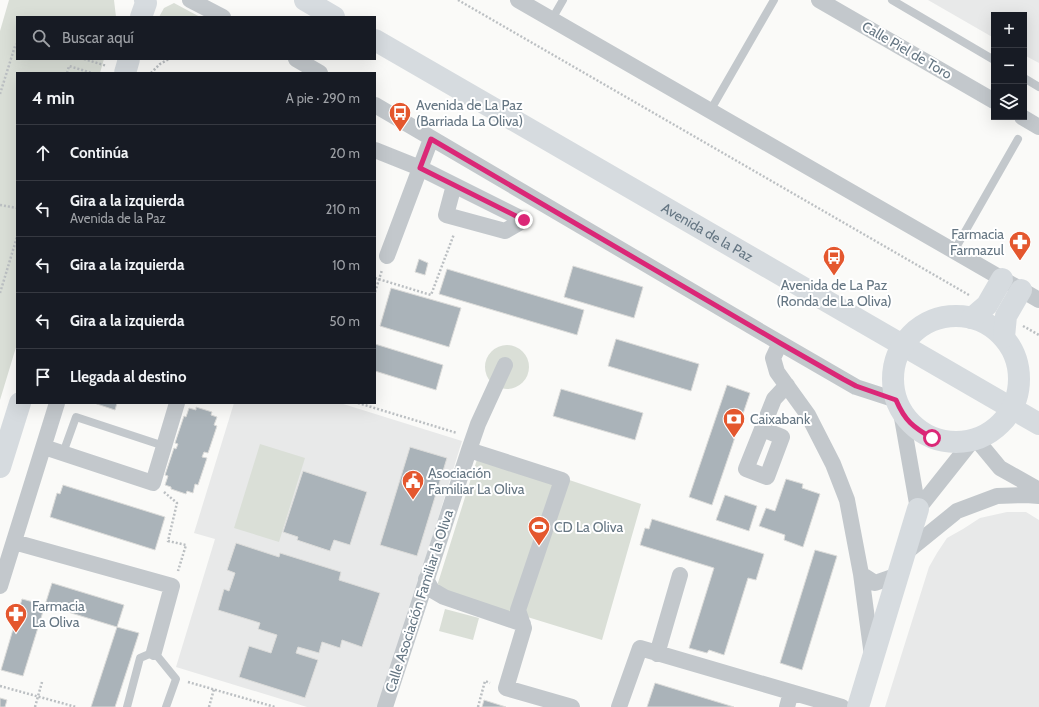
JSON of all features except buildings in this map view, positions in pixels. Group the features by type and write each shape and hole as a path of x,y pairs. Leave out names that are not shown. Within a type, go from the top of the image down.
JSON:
{"main road":[{"path":"142,16 146,3 145,0"},
{"path":"305,0 332,16"},
{"name":"Avenida de la Paz","path":"376,41 1039,424"},
{"path":"980,311 990,325 1004,337 1014,353 1019,372 1019,391 1012,409 1003,422 991,432 974,440 951,443 932,438 914,428 898,406 892,381 894,362 902,344 916,330 933,320 980,311 1002,279"},
{"path":"1004,337 1006,316 1030,295"},
{"path":"0,467 20,404"},
{"path":"858,707 918,509"}],"street":[{"path":"190,0 221,16"},
{"path":"518,0 1030,295"},
{"name":"Calle Piel de Toro","path":"819,0 991,99"},
{"path":"298,60 318,72"},
{"path":"376,106 780,343 856,386 898,406 918,509"},
{"path":"1027,120 1039,127"},
{"path":"387,256 431,139"},
{"path":"376,150 420,168 454,185 524,220 504,231 446,215 454,185"},
{"path":"780,343 773,358 777,372 808,415 833,464 847,500 861,574 872,660"},
{"name":"Calle Asociación Familiar la Oliva","path":"385,707 471,444 505,365"},
{"path":"762,429 774,399 787,385"},
{"path":"0,586 57,404"},
{"path":"44,447 153,483 177,404"},
{"path":"918,509 974,440 1000,468 1039,490"},
{"path":"471,444 562,480 518,610 524,626 506,688 572,707"},
{"path":"904,554 957,511 996,496 1039,496"},
{"path":"14,542 172,586 154,652"},
{"path":"861,574 875,583 898,575"},
{"path":"657,654 680,575"},
{"path":"426,579 432,590 444,597 524,626"},
{"path":"619,707 640,648 789,700 842,707"}],"lane":[{"path":"552,20 563,0"},
{"path":"710,111 774,0"},
{"path":"892,0 991,58"},
{"path":"1027,80 1039,87"},
{"path":"954,251 1018,139"},
{"path":"63,453 76,417 164,446"},
{"path":"127,707 140,658 154,652 176,679 166,707"}],"path":[{"path":"458,0 980,311"},
{"path":"0,94 14,46 16,45"},
{"path":"90,60 125,66"},
{"path":"152,72 160,64 167,60"},
{"path":"67,72 70,66 89,72"},
{"path":"0,205 16,208"},
{"path":"376,278 431,295 460,219"},
{"path":"0,293 16,241"},
{"path":"376,289 387,256"},
{"path":"1006,316 1039,335"},
{"path":"361,404 471,444"},
{"path":"153,483 177,503 168,541 186,545 172,586"},
{"path":"176,679 275,707"},
{"path":"478,707 486,681 506,688"},
{"path":"35,707 42,682"},
{"path":"0,686 38,698 76,707"},
{"path":"209,707 214,689"}],"shaded area":[{"path":"9,0 114,0 116,16 16,16 16,60 104,60 100,72 16,72 16,347 0,400 0,31"},
{"path":"928,0 1039,0 1039,63 1027,57 1027,12 991,12 991,36"},
{"path":"174,3 198,16 160,16 164,8"},
{"path":"507,345 519,349 525,355 529,367 525,379 519,385 507,389 495,385 489,379 485,367 489,355 495,349"},
{"path":"234,404 343,404 462,441 380,707 307,707 176,667 215,539 194,533"},
{"path":"260,444 305,458 279,542 234,528"},
{"name":"CD La Oliva","path":"480,450 641,504 602,640 436,589"},
{"path":"1007,512 1026,512 1039,520 1039,707 885,707 929,567 937,553 947,538 980,518"},
{"path":"445,609 479,618 473,640 439,631"}],"place":[{"name":"Avenida de La Paz (Barriada La Oliva)","path":"400,132"},
{"name":"Farmacia Farmazul","path":"1020,262"},
{"name":"Avenida de La Paz (Ronda de La Oliva)","path":"834,276"},
{"name":"Caixabank","path":"734,438"},
{"name":"Asociación Familiar La Oliva","path":"413,500"},
{"name":"CD La Oliva","path":"539,546"},
{"name":"Farmacia La Oliva","path":"16,634"}],"route":[{"path":"524,220 420,168 431,139 843,379 856,386 896,400 901,412 914,428 932,438"}]}
